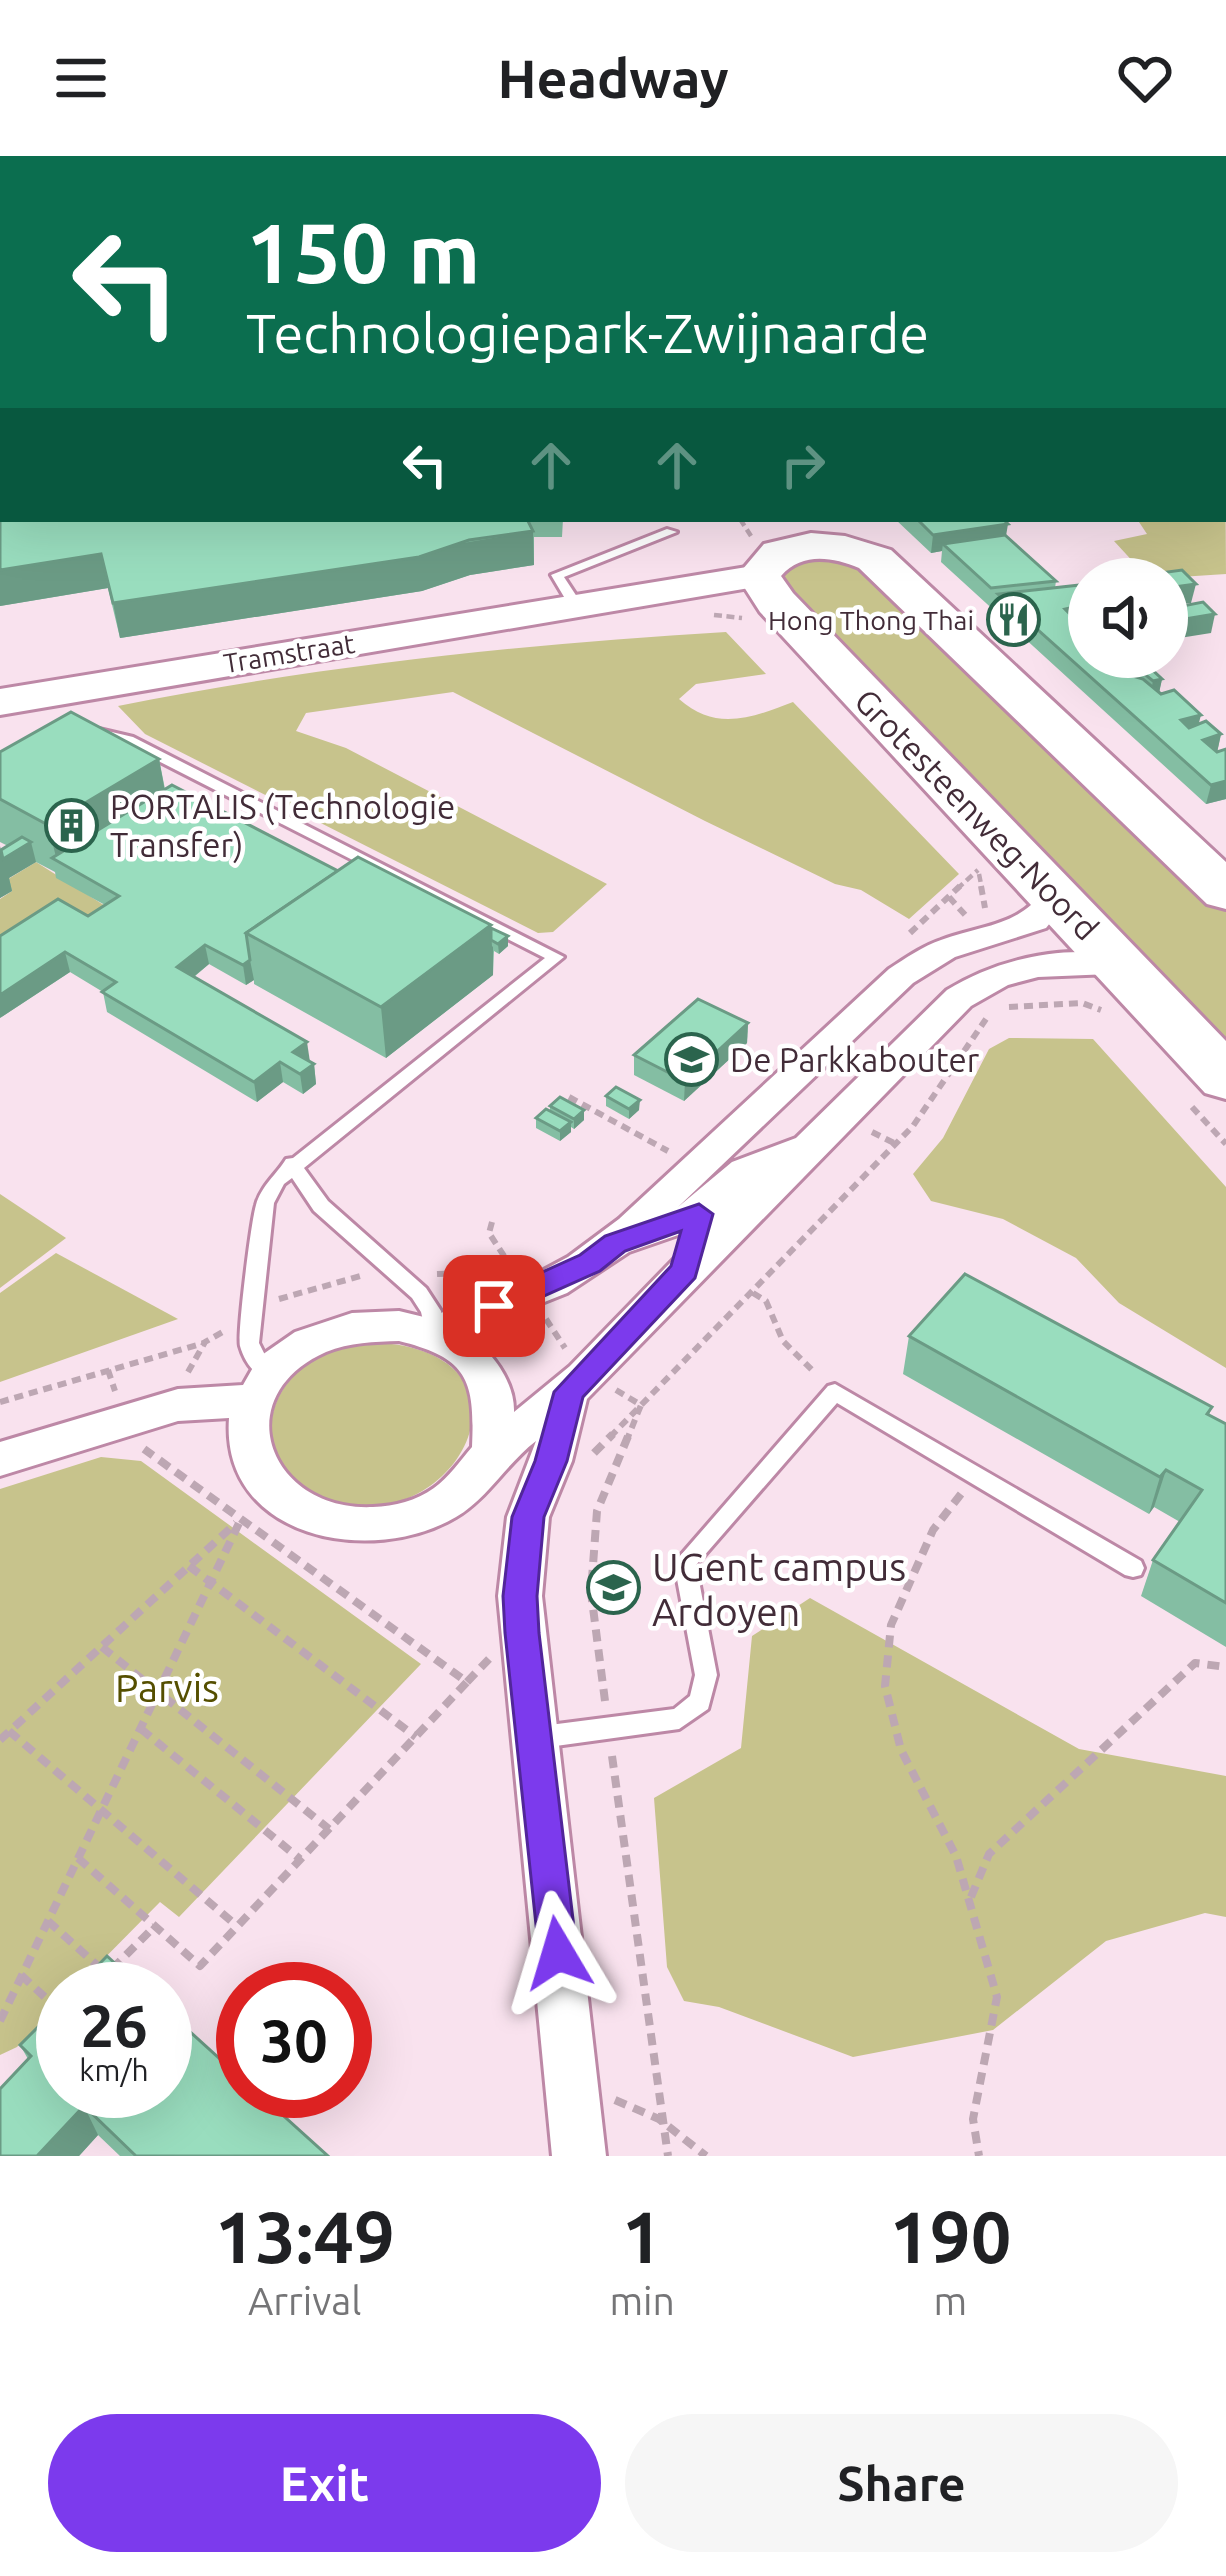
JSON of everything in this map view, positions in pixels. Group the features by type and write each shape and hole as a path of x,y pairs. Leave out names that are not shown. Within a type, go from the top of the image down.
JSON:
{"highway":[{"path":"790,552 864,554 894,574 1226,892"},
{"name":"Grotesteenweg-Noord","path":"790,552 1056,896 1102,984 1226,1078"}],"main road":[{"name":"Tramstraat","path":"0,702 578,609 790,552"}],"street":[{"path":"1056,896 1049,911 1030,925 946,949 901,976 590,1263 523,1276 439,1317 400,1325 364,1325 328,1334 296,1351 262,1387 249,1449 262,1479 287,1504 323,1520 362,1526 401,1521 438,1507 469,1484 492,1452 579,1382 684,1271 973,988 1061,961 1102,984"},
{"path":"745,1171 764,1105"},
{"path":"615,1243 699,1214 745,1171 817,1140"},
{"path":"684,1271 699,1214"},
{"path":"439,1317 495,1387 500,1419 492,1452"},
{"path":"579,1382 528,1517 520,1596 579,2156"},
{"path":"0,1459 178,1405 262,1387"}],"lane":[{"path":"578,609 557,575 670,532"},
{"path":"81,734 105,733 128,740 556,957 292,1164 266,1204 250,1314 249,1343 262,1387"},
{"path":"292,1164 321,1206 439,1317"},
{"path":"532,1738 679,1719 700,1702 706,1675 685,1563 836,1392 1133,1568"}],"path":[{"path":"897,944 978,870"},
{"path":"584,1463 913,1126 986,1019 1018,1004 1102,984"},
{"path":"569,1097 671,1153 656,1168"},
{"path":"492,1222 489,1233 523,1276 575,1363 579,1382 641,1405"},
{"path":"0,1402 205,1342 250,1314 316,1285 395,1272 523,1276"},
{"path":"751,1292 766,1301 770,1325 782,1342 836,1392"},
{"path":"178,1405 188,1371 205,1342"},
{"path":"606,1711 591,1592 597,1511 641,1405"},
{"path":"78,1858 200,1966 466,1682 129,1438"},
{"path":"976,1475 933,1530 891,1625 885,1686 901,1750 956,1856 997,1997 973,2119 979,2156"},
{"path":"0,1740 273,1490"},
{"path":"0,2021 241,1519"},
{"path":"189,1566 416,1737"},
{"path":"102,1646 329,1828"},
{"path":"969,1900 989,1853 1096,1752 1196,1663 1226,1666"},
{"path":"140,1728 301,1859"},
{"path":"9,1731 237,1926"},
{"path":"612,1753 659,2119 668,2156"},
{"path":"48,1921 107,1974 155,1926"},
{"path":"21,1976 36,1990"},
{"path":"573,2082 659,2119 706,2156"}],"green space":[{"path":"1139,522 1226,522 1226,574 1188,576 1188,558 1130,558 1114,541 1147,534"},
{"path":"828,554 876,573 1226,912 1226,1054 778,584 781,568"},
{"path":"726,632 766,674 696,684 679,699 720,719 748,717 793,702 959,874 909,919 861,890 835,884 705,821 453,692 306,713 296,731 346,748 607,884 553,932 538,933 145,734 118,706 420,659"},
{"path":"36,862 121,916 0,957 0,899 12,891 0,884"},
{"path":"1009,1038 1093,1039 1226,1187 1226,1368 1119,1303 1076,1258 1003,1219 931,1201 913,1174 943,1138 989,1049"},
{"path":"0,1194 66,1238 0,1288"},
{"path":"56,1253 178,1319 0,1382 0,1293"},
{"path":"365,1342 426,1352 460,1377 472,1409 465,1444 442,1476 406,1499 361,1506 311,1493 294,1481 281,1467 271,1432 279,1396 290,1380 319,1357"},
{"name":"Parvis","path":"101,1457 141,1461 421,1664 179,1917 160,1902 101,1962 36,1962 36,2028 17,2047 0,2055 0,1489"},
{"path":"810,1598 1079,1749 1226,1776 1226,1917 1205,1913 1106,1941 993,2030 853,2057 719,2007 684,2001 667,1967 654,1798 741,1748 752,1636"}],"building":[{"path":"0,522 528,522 533,531 469,540 419,557 113,603 101,554 0,570"},
{"path":"920,522 1008,524 933,535"},
{"path":"1005,535 1056,581 991,588 943,544"},
{"path":"1068,586 1068,657 998,594"},
{"path":"1203,602 1215,614 1188,618 1188,605"},
{"path":"1092,678 1140,678 1161,694 1174,690 1201,715 1181,720 1189,728 1206,721 1221,734 1203,740 1217,752 1226,749 1226,781 1211,785"},
{"path":"71,712 159,759 48,825 0,799 0,752"},
{"path":"172,785 338,871 246,933 250,960 243,965 205,945 177,967 307,1042 293,1052 314,1064 300,1074 280,1062 254,1082 102,992 116,982 65,952 0,995 0,936 58,899 88,916 119,896 52,858"},
{"path":"22,837 31,842 3,859 1,850"},
{"path":"358,857 491,925 381,1007 246,933"},
{"path":"491,928 508,936 498,944 491,940"},
{"path":"698,999 748,1023 685,1081 634,1055"},
{"path":"616,1087 640,1100 629,1109 606,1096"},
{"path":"560,1097 584,1110 574,1119 550,1106"},
{"path":"546,1109 571,1122 560,1131 536,1118"},
{"path":"965,1274 1212,1407 1207,1414 1226,1424 1226,1603 1153,1560 1202,1490 1166,1470 1160,1477 909,1336"},
{"path":"36,2029 36,2118 73,2118 37,2156 0,2156 0,2089 31,2056 20,2045"},
{"path":"192,2034 216,2055 216,2118 286,2118 328,2156 136,2156 96,2118 192,2118"}],"place":[{"name":"Hong Thong Thai","path":"1013,620"},
{"name":"PORTALIS (Technologie Transfer)","path":"71,825"},
{"name":"De Parkkabouter","path":"691,1059"},
{"name":"UGent campus Ardoyen","path":"613,1588"}],"route":[{"path":"494,1306 590,1263 615,1243 699,1214 684,1271 569,1392 551,1461 528,1517 520,1596 522,1633 558,1953"}]}
